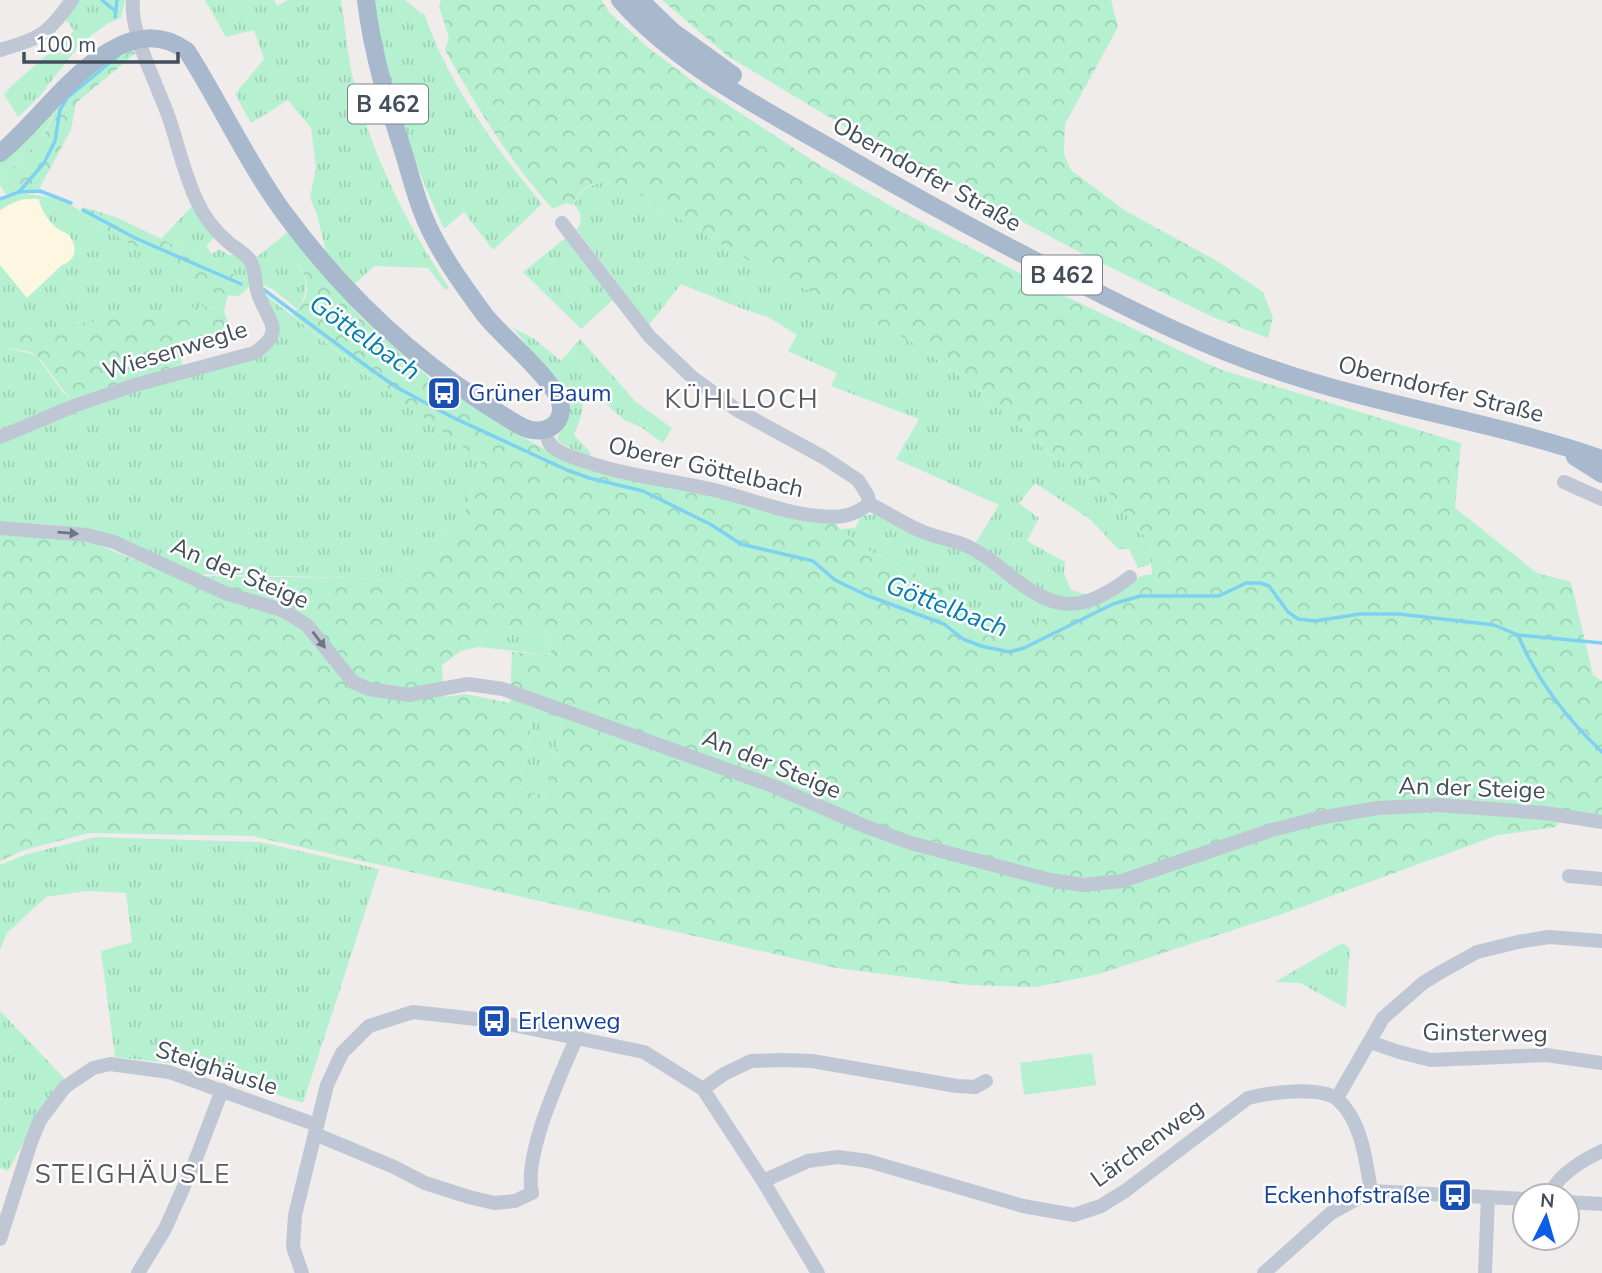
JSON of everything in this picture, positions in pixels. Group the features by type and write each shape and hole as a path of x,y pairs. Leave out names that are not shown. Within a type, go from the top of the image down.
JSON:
{"main road":[{"name":"B 462","path":"356,0 366,60 379,108 404,179 420,205 446,261 492,326 559,396 560,416 553,425 545,429"},
{"name":"B 462","path":"366,0 382,82 420,205"},
{"name":"Oberndorfer Straße","path":"620,0 667,44 775,116 994,241 1151,321 1282,373 1379,400 1557,439"},
{"name":"Oberndorfer Straße","path":"640,0 681,38 719,67 780,106 997,229 1156,312 1251,351 1557,439"},
{"path":"0,153 25,130 94,46 111,35 136,27 162,30 175,38 187,51 282,209 341,284 402,343 476,398 522,427 537,431 545,429"},
{"path":"1557,439 1602,474"},
{"name":"B 462","path":"1557,439 1602,448"},
{"name":"B 462","path":"1557,439 1602,459"}],"street":[{"path":"0,50 46,32 57,22 72,0"},
{"path":"133,0 132,13 136,27"},
{"name":"Wiesenwegle","path":"0,437 74,406 135,385 254,353 269,342 273,334 274,327 257,292 254,267 248,258 210,224 196,200 136,27"},
{"name":"Oberer Göttelbach","path":"545,429 550,444 556,450 589,463 715,491 793,512 817,516 856,514 869,504 869,496 858,480 823,457 737,410 693,378 650,337 562,223"},
{"path":"1564,482 1602,499"},
{"path":"869,504 923,532 966,546 994,563 1023,586 1052,600 1076,605 1090,602 1109,593 1130,577"},
{"name":"An der Steige","path":"0,527 87,535 114,542 225,593 282,610 307,625 353,682 369,690 409,695 456,686 489,686 773,786 911,843 1050,880 1083,885 1122,881 1272,830 1319,818 1378,808 1438,805 1567,816 1602,822"},
{"path":"1569,876 1602,879"},
{"path":"1371,1191 1363,1148 1352,1120 1337,1098 1384,1018 1423,982 1477,952 1549,937 1602,941"},
{"path":"302,1273 293,1247 295,1215 327,1084 342,1053 369,1026 413,1012 494,1021 644,1052 703,1089 763,1181 818,1273"},
{"name":"Steighäusle","path":"0,1239 40,1120 65,1087 93,1068 110,1064 169,1072 222,1090 316,1130 425,1183 494,1203 515,1201 532,1193 530,1172 540,1135 558,1080 577,1037"},
{"name":"Ginsterweg","path":"1370,1042 1431,1060 1546,1055 1602,1063"},
{"path":"703,1089 724,1074 751,1061 781,1060 812,1060 957,1086 975,1087 986,1080"},
{"path":"138,1273 165,1229 194,1164 222,1090"},
{"name":"Lärchenweg","path":"763,1181 808,1161 838,1157 868,1161 1023,1206 1074,1215 1101,1206 1125,1191 1248,1098 1270,1092 1291,1091 1337,1098"},
{"path":"1558,1182 1568,1171 1602,1151"},
{"path":"1264,1273 1331,1213 1371,1191 1511,1198"},
{"path":"1485,1273 1488,1196"},
{"path":"1581,1203 1602,1204"}],"shaded area":[{"path":"29,198 39,199 40,206 58,229 73,240 75,250 70,262 62,265 27,298 0,265 0,210"}],"green space":[{"path":"75,0 125,0 121,18 107,24 81,43 39,97 18,117 4,94 74,31 64,17"},
{"path":"205,0 274,0 277,6 288,0 341,0 352,74 368,130 404,212 449,288 445,290 428,268 374,266 355,284 326,252 310,198 316,166 311,128 288,100 251,123 235,94 264,59 254,30 226,37"},
{"path":"375,0 405,0 424,13 459,90 507,160 542,204 493,250 464,212 444,229 399,117 383,59"},
{"path":"441,0 601,0 610,13 650,49 699,86 818,164 898,210 1056,292 1219,369 1461,443 1455,508 1537,573 1571,582 1593,675 1602,681 1602,818 1566,811 1556,827 1498,835 1285,913 1099,974 1036,987 968,985 836,968 252,836 90,833 24,850 0,861 0,534 94,543 174,576 362,578 400,584 416,578 465,511 481,460 391,394 292,315 304,300 307,287 303,272 277,241 287,232 360,316 434,382 502,425 562,459 834,521 867,550 944,588 961,601 970,612 976,631 982,635 1011,636 1039,622 1059,606 1106,598 1141,576 1152,574 1149,542 1108,492 1049,453 985,395 918,345 751,262 624,185 608,182 588,186 573,205 566,203 553,209 508,153 481,113 445,50 449,38 439,7","holes":["504,627 538,634 554,646 549,655 512,652 510,703 465,694 444,697 442,665 461,651 479,647 484,635","534,710 562,718 547,798 520,790"]},
{"path":"662,0 1111,0 1118,27 1065,124 1064,155 1071,170 1124,210 1217,261 1263,292 1273,317 1268,338 1215,318 1085,255 847,128 729,57"},
{"path":"133,42 136,53 76,103 71,130 39,189 6,194 0,180 39,140 49,125 59,99"},
{"path":"52,109 51,118 41,138 0,180 0,162"},
{"path":"605,181 624,185 751,262 918,345 985,395 1049,453 1108,492 1149,542 1151,564 1138,568 1129,549 1118,549 1091,520 1035,483 1019,503 1039,518 1027,541 1065,562 1064,573 1071,590 1097,597 1050,598 973,547 999,505 896,459 919,419 831,386 837,373 788,351 797,335 768,317 681,284 649,325 577,230 581,220 579,210 574,205 579,195"},
{"path":"19,194 44,196 66,203 81,211 79,216 228,295 224,311 203,306 7,348 36,355 61,390 74,403 0,433 0,265 27,298 62,265 70,261 75,250 68,234 57,228 43,211 39,199 19,201 0,210 0,201"},
{"path":"193,205 215,237 206,246 212,254 219,249 229,255 239,255 248,264 250,282 161,239"},
{"path":"83,207 118,218 250,282 248,288 239,296 225,295 79,216"},
{"path":"568,236 616,297 581,329 523,272"},
{"path":"277,241 302,272 305,281 306,289 297,309 274,290 260,283 254,259"},
{"path":"262,292 391,394 481,460 465,511 416,578 400,584 362,578 196,574 52,525 0,521 0,440 271,343"},
{"path":"203,306 224,311 229,331 179,342 183,371 74,403 36,355 0,342 0,335"},
{"path":"513,328 533,338 561,361 580,339 636,402 672,428 663,443 639,426 624,420 591,390 584,397 574,435 591,453 589,458 557,441 569,416 570,399"},
{"path":"875,514 970,551 1059,606 1039,622 1011,636 982,635 976,631 970,611 944,588 867,550 840,529 855,528 861,516"},
{"path":"504,627 538,634 554,646 549,655 479,647 484,635"},
{"path":"534,709 562,718 548,798 520,791"},
{"path":"96,837 260,842 379,869 303,1103 179,1064 115,1057 101,951 132,942 126,893 87,891 46,897 7,933 0,950 0,865 27,854"},
{"path":"1342,943 1350,948 1346,1008 1300,983 1275,982"},
{"path":"0,1011 65,1079 37,1118 8,1171 0,1168"},
{"path":"1092,1053 1096,1085 1024,1095 1020,1063"}],"waterway":[{"path":"102,0 115,11"},
{"path":"115,17 117,0"},
{"path":"0,199 19,192 44,163 55,141 60,110 67,98 118,56"},
{"name":"Göttelbach","path":"19,192 40,191 71,203"},
{"name":"Göttelbach","path":"83,210 135,238 241,284"},
{"name":"Göttelbach","path":"263,289 396,387 452,417 567,470 643,491 710,524 741,544 813,561 835,580 866,595 944,624 963,639 981,646 1009,652 1024,648 1113,604 1140,596 1219,596 1246,583 1260,583 1269,586 1288,612 1298,619 1315,621 1360,614 1399,614 1494,625 1518,635 1534,668 1554,698 1602,752"},
{"path":"1518,635 1602,643"}],"place":[{"name":"Grüner Baum","path":"444,393"},
{"name":"Erlenweg","path":"494,1021"},
{"name":"Eckenhofstraße","path":"1455,1195"}],"district":[{"name":"KÜHLLOCH","path":"742,399"},
{"name":"STEIGHÄUSLE","path":"133,1174"}]}
